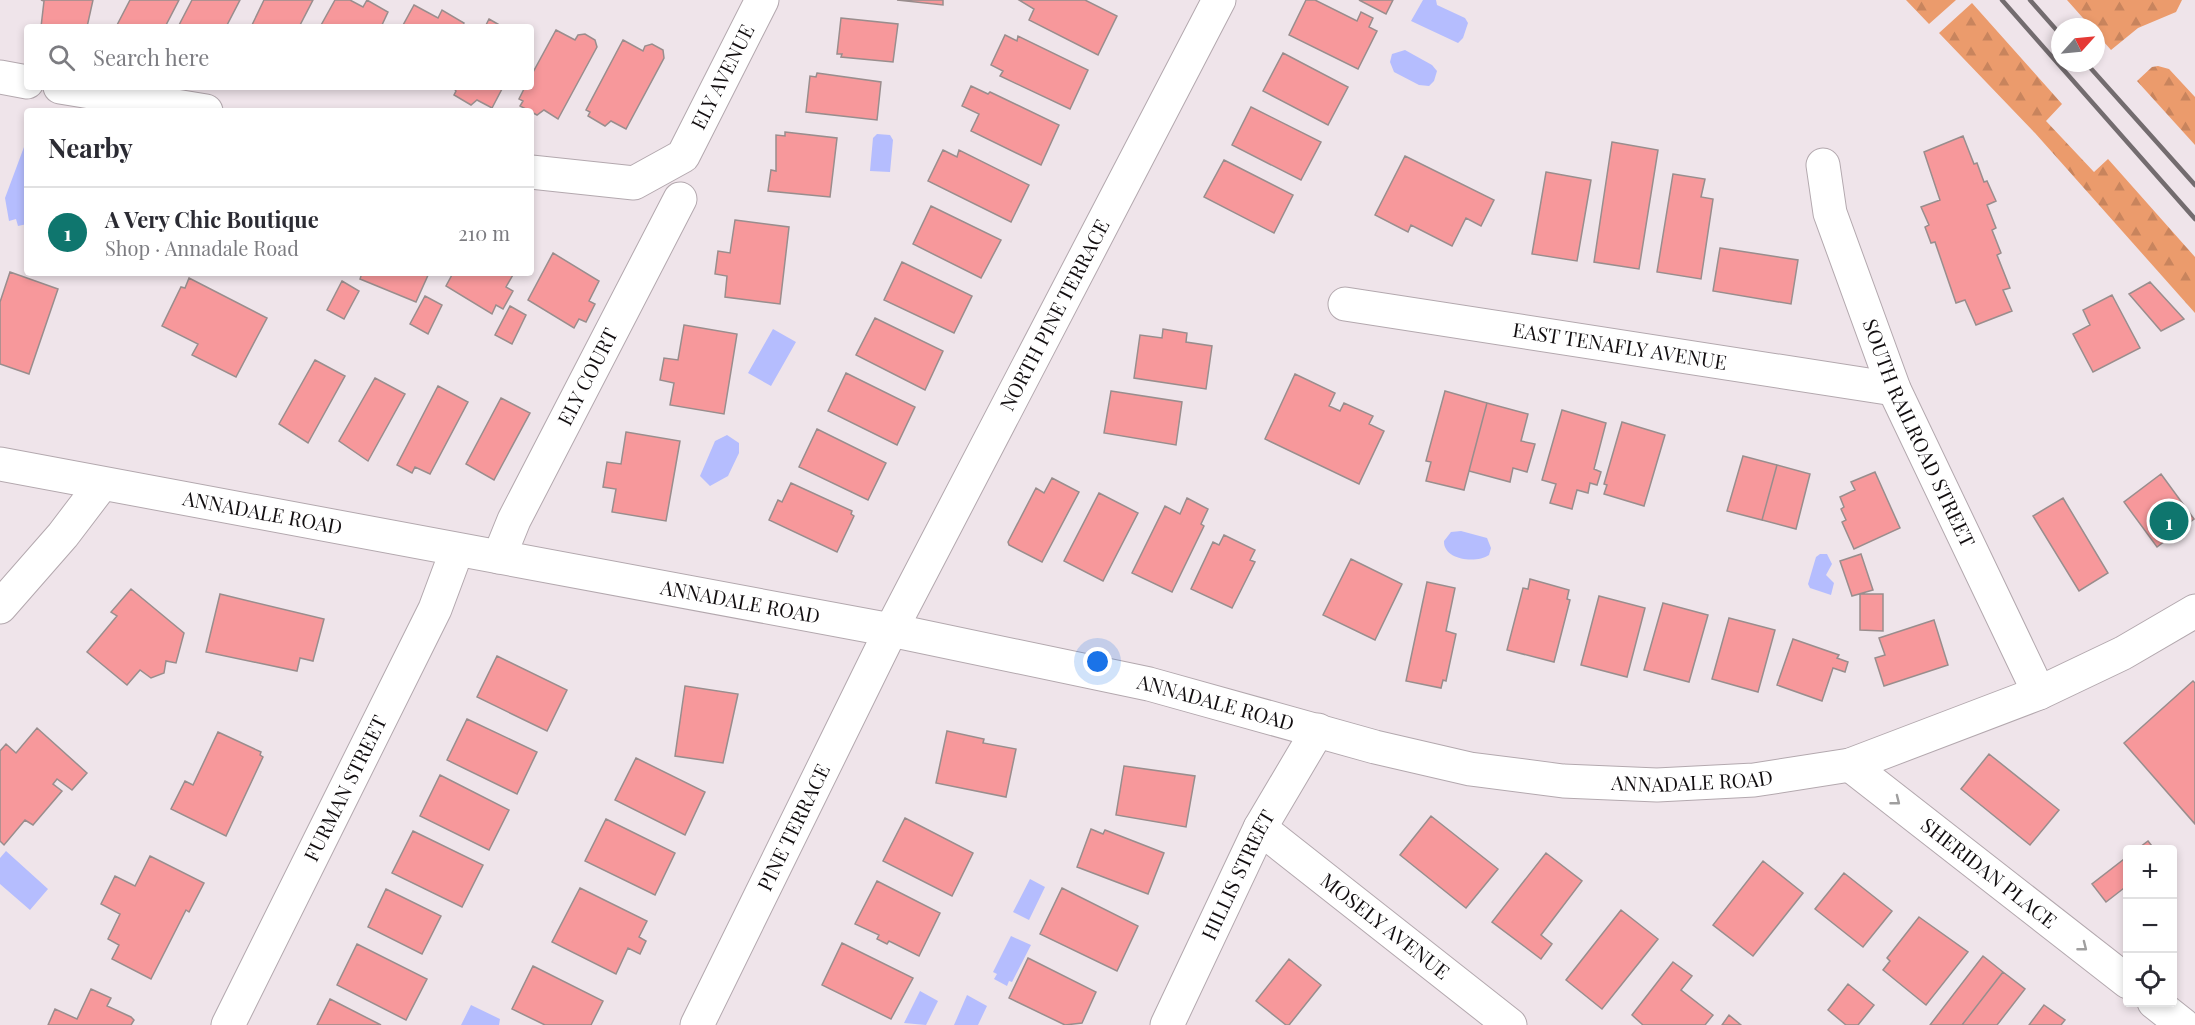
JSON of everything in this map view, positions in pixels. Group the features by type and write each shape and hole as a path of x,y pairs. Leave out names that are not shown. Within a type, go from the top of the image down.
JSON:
{"street":[{"name":"ELY AVENUE","path":"534,172 634,183 683,156 762,0"},
{"name":"NORTH PINE TERRACE","path":"891,630 1220,0"},
{"path":"0,77 24,81"},
{"path":"78,90 188,108"},
{"name":"SOUTH RAILROAD STREET","path":"1823,165 1830,213 1894,389 2039,693"},
{"name":"ELY COURT","path":"499,557 514,520 680,199"},
{"name":"EAST TENAFLY AVENUE","path":"1345,304 1894,389"},
{"name":"ANNADALE ROAD","path":"0,464 101,485 891,630 1149,684 1376,747 1470,769 1563,781 1657,785 1754,780 1850,765 2039,693 2123,653 2195,611"},
{"path":"0,607 101,485"},
{"name":"FURMAN STREET","path":"228,1025 431,617 457,550"},
{"name":"PINE TERRACE","path":"697,1025 891,630"},
{"name":"HILLIS STREET","path":"1167,1025 1260,828 1318,730"},
{"name":"SHERIDAN PLACE","path":"1850,765 2123,979"},
{"name":"MOSELY AVENUE","path":"1260,828 1510,1025"},
{"path":"2160,1007 2183,1025"}],"green space":[{"path":"1906,0 1956,0 1929,24"},
{"path":"2067,0 2182,0 2176,12 2138,28 2111,50 2105,43 2105,18 2083,18"},
{"path":"1972,3 2062,104 2046,121 2094,172 2108,159 2195,257 2195,313 2035,133 1939,33"},
{"path":"2152,67 2169,69 2195,97 2195,145 2137,81"}],"water":[{"path":"1423,0 1436,0 1437,5 1465,18 1468,23 1463,38 1458,43 1411,21"},
{"path":"1405,50 1432,65 1437,71 1434,81 1429,86 1419,85 1394,72 1390,62 1392,54"},
{"path":"877,134 890,135 893,140 890,172 870,171 873,138"},
{"path":"24,147 24,225 18,226 16,219 9,221 5,198"},
{"path":"773,329 796,342 771,386 748,373"},
{"path":"727,435 739,443 739,453 728,476 710,486 700,476 715,441"},
{"path":"1461,531 1487,538 1491,548 1489,555 1469,560 1454,556 1449,552 1444,541 1451,532"},
{"path":"1820,554 1827,554 1832,564 1826,575 1834,583 1831,595 1810,588 1808,584 1816,557"},
{"path":"6,851 48,889 30,910 0,884 0,858"},
{"path":"1030,879 1045,887 1029,920 1013,912"},
{"path":"1011,936 1031,945 1012,982 1009,981 1007,986 994,979 997,974 993,972"},
{"path":"920,991 938,1001 926,1025 904,1023"},
{"path":"967,995 987,1006 978,1025 954,1025"},
{"path":"471,1005 500,1019 499,1025 461,1025"}],"building":[{"path":"41,0 93,0 88,24 41,24 44,1"},
{"path":"130,0 179,0 167,24 118,24"},
{"path":"192,0 240,0 228,24 180,24"},
{"path":"264,0 313,0 301,24 252,24"},
{"path":"335,0 350,0 363,7 367,0 388,12 382,24 322,24"},
{"path":"897,0 943,0 943,5"},
{"path":"1019,0 1085,0 1117,16 1098,55 1029,20 1034,9"},
{"path":"1306,0 1315,0 1357,21 1361,12 1373,18 1369,27 1377,31 1358,69 1289,35"},
{"path":"1359,0 1393,0 1386,14"},
{"path":"414,5 438,18 442,10 464,23 464,24 404,24"},
{"path":"841,18 898,24 893,62 841,57 842,54 837,54"},
{"path":"489,19 498,24 486,24"},
{"path":"556,30 575,40 578,35 585,34 595,40 597,47 558,119 544,110 537,115 534,113 534,108 520,106 523,101 519,99 524,90 534,90 534,70"},
{"path":"1005,35 1017,41 1018,36 1088,70 1070,109 1000,76 1003,71 991,65"},
{"path":"623,40 643,51 645,46 652,44 663,50 664,58 626,129 611,121 605,126 588,116 590,112 586,110"},
{"path":"1283,53 1348,87 1328,125 1263,91"},
{"path":"817,73 881,82 877,120 806,112 810,76 816,77"},
{"path":"971,86 988,94 990,92 1059,125 1041,165 971,131 979,114 962,106"},
{"path":"501,90 492,108 477,100 471,105 454,95 456,91"},
{"path":"1251,107 1321,142 1301,180 1232,145"},
{"path":"785,132 837,138 830,197 768,191 771,170 776,171 776,135 785,136"},
{"path":"1963,136 1974,164 1977,163 1984,182 1987,181 1996,201 1987,205 1996,228 1992,230 2001,253 1997,255 2010,288 2003,290 2012,311 1976,325 1965,300 1956,303 1935,242 1931,243 1925,227 1929,225 1921,207 1940,200 1924,152"},
{"path":"1612,142 1658,150 1639,269 1594,262"},
{"path":"943,150 957,157 959,150 1029,185 1011,222 928,181"},
{"path":"1405,156 1494,200 1481,226 1466,218 1452,246 1411,225 1408,232 1375,215"},
{"path":"1224,160 1293,195 1274,233 1204,197"},
{"path":"1546,172 1591,180 1577,261 1532,254"},
{"path":"1673,174 1705,179 1701,197 1713,199 1701,279 1657,272"},
{"path":"931,206 1001,240 981,278 913,244"},
{"path":"735,220 789,227 780,304 725,297 727,276 715,274 718,251 730,253"},
{"path":"1720,248 1798,260 1791,304 1713,291"},
{"path":"553,253 599,281 589,301 595,304 586,322 579,319 574,328 528,300"},
{"path":"902,262 972,296 954,333 884,300"},
{"path":"10,272 58,289 29,374 0,364 0,302"},
{"path":"361,276 428,276 416,302 360,279"},
{"path":"451,276 512,276 506,287 513,291 503,309 496,305 492,314 446,286"},
{"path":"189,278 267,318 236,377 192,355 198,344 162,326 181,287 185,288"},
{"path":"342,281 359,291 344,319 327,310"},
{"path":"2150,282 2184,319 2161,331 2129,294"},
{"path":"2112,295 2140,348 2093,372 2073,334 2090,325 2083,310"},
{"path":"425,296 442,305 428,334 410,324"},
{"path":"510,306 526,315 512,344 495,335"},
{"path":"875,318 943,351 925,390 856,355"},
{"path":"684,325 737,334 724,414 670,405 674,383 660,380 664,358 678,360"},
{"path":"1163,329 1187,333 1186,342 1212,346 1206,389 1134,378 1140,335 1162,338"},
{"path":"315,360 345,376 308,443 279,424"},
{"path":"846,373 915,407 897,445 828,411"},
{"path":"1295,374 1335,393 1329,406 1340,411 1344,403 1373,416 1369,424 1384,431 1359,484 1265,439"},
{"path":"375,378 405,394 368,461 339,441"},
{"path":"438,386 468,402 430,474 415,467 412,473 397,465"},
{"path":"1111,391 1182,402 1176,445 1104,433"},
{"path":"1445,391 1487,403 1464,490 1426,481 1431,462 1426,461"},
{"path":"501,398 530,413 494,480 466,464"},
{"path":"1487,403 1528,414 1521,441 1535,444 1527,472 1513,468 1510,482 1469,471"},
{"path":"1562,410 1606,423 1594,469 1601,472 1597,485 1590,483 1588,493 1577,490 1572,509 1550,503 1556,484 1542,480"},
{"path":"1622,422 1665,435 1644,506 1604,494 1607,485 1604,484"},
{"path":"817,429 886,463 868,500 799,467"},
{"path":"626,432 680,441 666,521 612,512 616,489 603,487 607,462 621,464"},
{"path":"1743,456 1777,465 1762,520 1727,511"},
{"path":"1777,465 1810,474 1796,529 1762,520"},
{"path":"1875,472 1900,528 1854,549 1842,522 1846,520 1841,509 1844,507 1840,497 1855,490 1851,482"},
{"path":"2161,474 2194,519 2157,547 2124,502"},
{"path":"1052,478 1079,492 1042,562 1009,545 1008,542 1036,488 1044,493"},
{"path":"791,483 852,511 851,514 854,516 837,552 769,520 778,500 782,502"},
{"path":"1099,493 1138,513 1103,581 1064,561"},
{"path":"1187,498 1208,509 1201,524 1204,526 1172,592 1132,573 1165,506 1180,514"},
{"path":"2063,498 2108,573 2079,591 2033,516"},
{"path":"1224,535 1255,550 1250,560 1255,562 1232,608 1191,589 1213,542 1219,545"},
{"path":"1861,554 1873,590 1852,596 1840,561"},
{"path":"1351,559 1402,584 1375,640 1323,615"},
{"path":"1530,579 1569,590 1567,599 1570,600 1554,662 1507,650 1523,588 1528,589"},
{"path":"1427,582 1455,588 1446,631 1456,634 1446,681 1443,680 1441,688 1406,681"},
{"path":"131,589 184,633 176,663 166,661 164,673 151,678 140,670 127,685 87,652 117,616 111,612"},
{"path":"220,594 324,619 313,661 300,658 297,671 206,652"},
{"path":"1860,594 1883,594 1883,631 1860,630"},
{"path":"1599,596 1645,608 1627,677 1581,665"},
{"path":"1663,603 1708,615 1689,682 1644,670"},
{"path":"1729,618 1775,630 1758,692 1712,679"},
{"path":"1934,620 1948,665 1884,686 1875,658 1885,655 1879,638"},
{"path":"1793,639 1839,655 1837,658 1848,662 1845,672 1833,668 1822,701 1777,685"},
{"path":"497,656 567,690 547,731 477,697"},
{"path":"2193,681 2195,683 2195,824 2124,743"},
{"path":"685,686 738,694 723,763 675,756"},
{"path":"467,719 537,752 517,794 447,760"},
{"path":"37,728 87,773 72,790 57,779 53,784 62,791 33,825 25,820 4,845 0,841 0,751 6,744 16,753"},
{"path":"947,731 984,739 983,743 1016,749 1006,797 936,783"},
{"path":"218,732 261,752 260,755 263,757 226,836 171,809 185,781 193,785"},
{"path":"1989,754 2059,810 2030,845 1961,789"},
{"path":"636,758 705,792 685,835 615,800"},
{"path":"1124,766 1195,776 1186,827 1116,815"},
{"path":"440,775 509,810 489,850 420,816"},
{"path":"1431,816 1498,869 1466,908 1400,855"},
{"path":"905,818 973,853 952,896 883,861"},
{"path":"606,819 675,853 655,895 585,861"},
{"path":"1091,829 1103,834 1105,830 1164,853 1148,894 1077,867"},
{"path":"413,831 483,865 462,907 392,873"},
{"path":"1546,853 1582,881 1541,935 1552,944 1541,959 1492,922"},
{"path":"150,856 204,883 189,912 186,910 151,979 112,959 119,945 108,939 120,914 101,904 115,876 135,886"},
{"path":"2123,860 2123,889 2106,902 2092,884"},
{"path":"1763,861 1803,893 1753,956 1713,925"},
{"path":"1844,873 1892,911 1863,947 1815,909"},
{"path":"877,881 940,913 919,956 889,941 887,944 877,939 879,935 855,924"},
{"path":"580,888 647,921 639,937 646,941 640,954 628,948 616,974 552,942"},
{"path":"1062,888 1138,926 1117,971 1040,934"},
{"path":"386,889 441,916 422,954 368,927"},
{"path":"1621,910 1658,939 1602,1009 1566,980"},
{"path":"1919,917 1968,952 1926,1005 1883,970 1890,961 1887,958"},
{"path":"842,943 913,978 891,1019 822,985"},
{"path":"357,944 427,979 406,1020 337,985"},
{"path":"1983,956 2003,972 1962,1025 1930,1025"},
{"path":"1028,958 1096,992 1082,1023 1065,1025 1009,998"},
{"path":"1289,959 1321,985 1289,1025 1286,1025 1256,1001"},
{"path":"1673,962 1692,976 1681,990 1713,1015 1705,1025 1643,1025 1632,1015"},
{"path":"533,966 603,1001 591,1025 545,1025 512,1009"},
{"path":"2003,972 2025,989 1997,1025 1962,1025"},
{"path":"1848,984 1874,1005 1858,1025 1846,1025 1828,1010"},
{"path":"91,989 111,998 107,1006 131,1017 134,1020 131,1025 48,1025 55,1009 77,1019"},
{"path":"330,999 381,1025 317,1025"},
{"path":"2044,1005 2065,1020 2061,1025 2029,1025"},
{"path":"1729,1015 1741,1025 1722,1025"}],"railway":[{"path":"2002,0 2195,219"},
{"path":"2030,0 2051,24"},
{"path":"2094,72 2195,185"}],"place":[{"name":"A Very Chic Boutique","path":"2169,521"}]}
